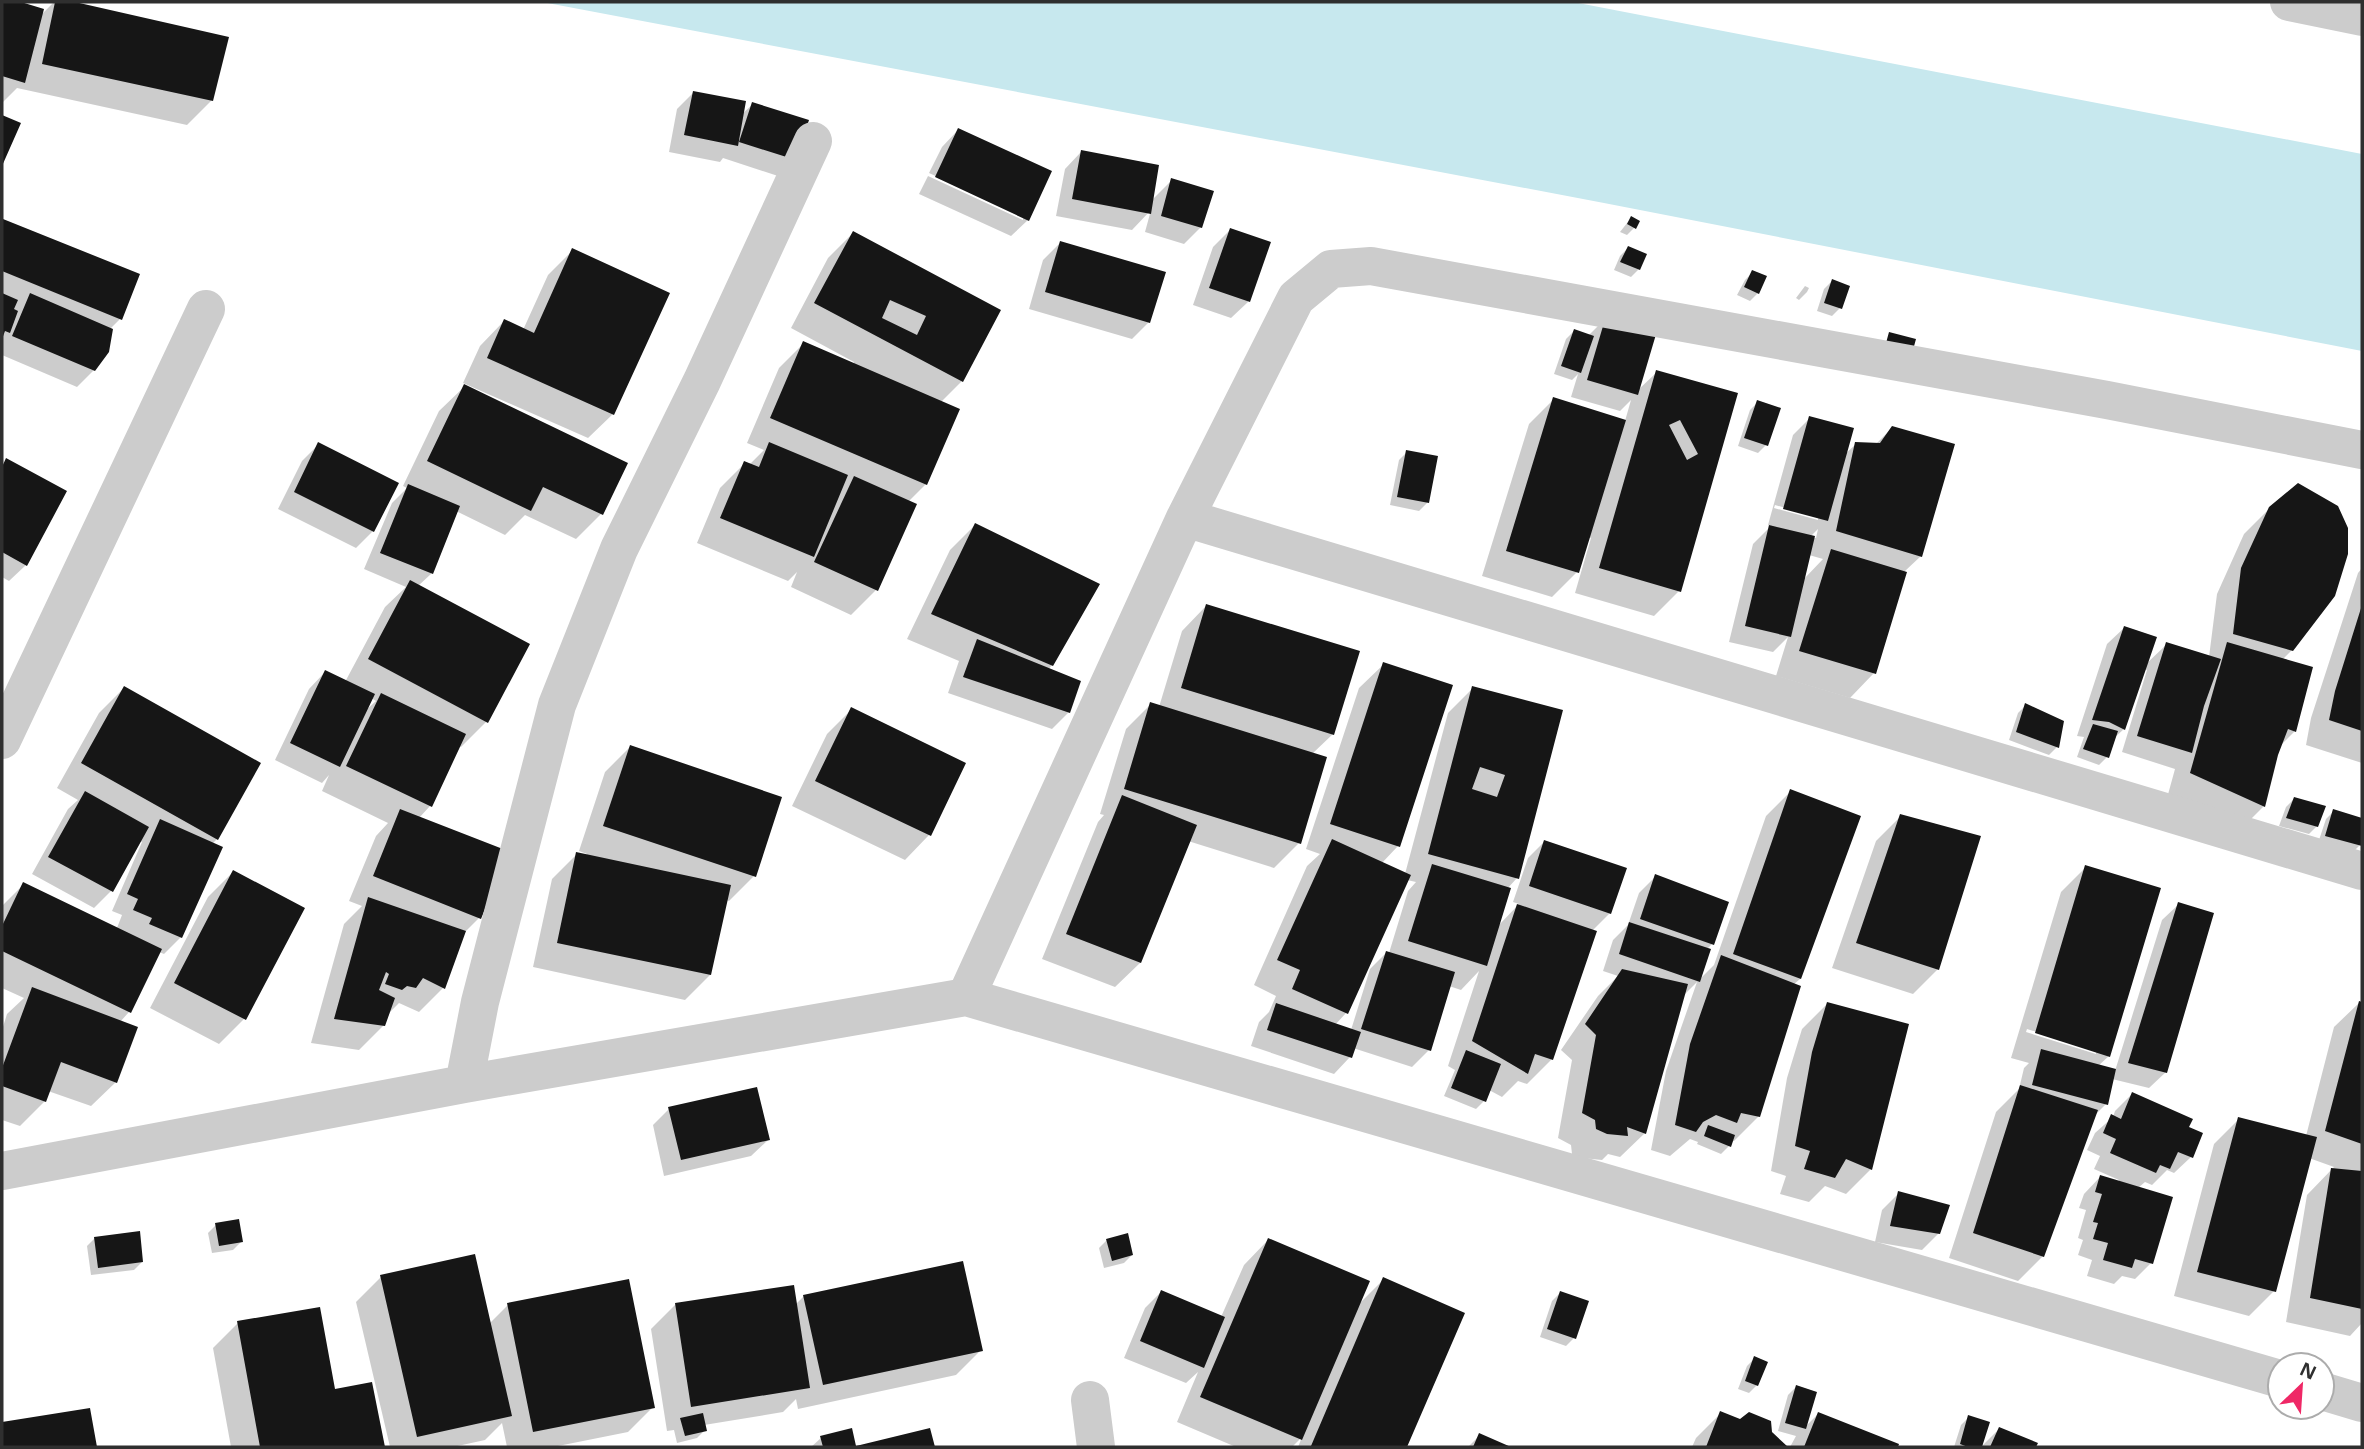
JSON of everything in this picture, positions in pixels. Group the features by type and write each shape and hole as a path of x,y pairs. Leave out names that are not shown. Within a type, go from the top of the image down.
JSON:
{"street":[{"path":"2289,2 2362,17"},
{"path":"464,1084 480,1002 557,705 618,549 702,381 813,141"},
{"path":"965,997 1185,518 1296,298 1331,269 1371,266 2107,400 2362,450"},
{"path":"2,740 206,309"},
{"path":"1185,518 2362,871"},
{"path":"2,1171 464,1084 965,997 2266,1375"},
{"path":"2336,1395 2362,1403"},
{"path":"1090,1400 1097,1447"}],"water":[{"path":"542,2 1573,2 2362,154 2362,351 1604,203"}],"building":[{"path":"2,2 21,2 44,9 25,83 2,76"},
{"path":"55,2 75,2 229,37 213,101 42,64"},
{"path":"693,91 746,101 738,146 684,135"},
{"path":"752,102 809,120 796,160 739,142"},
{"path":"2,115 21,123 2,166"},
{"path":"958,128 1052,171 1029,221 935,177"},
{"path":"1081,150 1159,165 1151,214 1072,199"},
{"path":"1171,178 1214,191 1202,228 1161,216"},
{"path":"1631,216 1640,221 1636,229 1627,224"},
{"path":"3,219 140,274 122,320 2,271"},
{"path":"1230,228 1271,242 1250,302 1209,288"},
{"path":"853,231 1001,310 963,382 814,303","holes":["890,300 926,316 917,335 882,318"]},
{"path":"1060,241 1166,272 1150,323 1045,292"},
{"path":"1628,246 1647,254 1640,270 1620,262"},
{"path":"572,248 670,293 614,415 487,358 504,319 534,333"},
{"path":"1752,270 1767,276 1759,294 1744,287"},
{"path":"1832,279 1850,286 1842,309 1824,303"},
{"path":"2,293 18,300 14,309 18,311 10,333 5,331 2,339"},
{"path":"30,293 113,329 109,352 95,371 12,336"},
{"path":"1606,316 1657,331 1638,395 1587,380"},
{"path":"1574,329 1594,336 1581,373 1561,366"},
{"path":"1889,332 1916,339 1913,350 1886,343"},
{"path":"803,341 960,409 927,485 770,418"},
{"path":"1656,370 1738,393 1681,592 1599,568","holes":["1680,420 1698,454 1687,460 1669,425"]},
{"path":"464,384 628,463 603,515 543,487 531,511 427,461"},
{"path":"1553,397 1626,420 1579,573 1506,551"},
{"path":"1757,400 1781,408 1768,446 1744,438"},
{"path":"1809,416 1854,428 1828,521 1783,509"},
{"path":"1892,426 1955,444 1922,557 1836,531 1855,442 1880,443"},
{"path":"318,442 399,483 374,532 294,492"},
{"path":"769,442 848,475 814,557 720,518 744,461 759,467"},
{"path":"1406,450 1438,456 1429,503 1397,497"},
{"path":"6,458 67,491 27,566 2,552 2,467"},
{"path":"854,476 917,504 878,591 814,562"},
{"path":"2298,483 2338,506 2348,528 2348,554 2335,596 2293,651 2233,634 2241,568 2269,507"},
{"path":"408,484 460,506 433,574 380,553"},
{"path":"975,523 1100,584 1053,666 931,614"},
{"path":"1769,525 1815,536 1791,637 1745,626"},
{"path":"1831,549 1907,572 1876,674 1799,651"},
{"path":"410,580 530,644 488,723 368,659"},
{"path":"1206,604 1360,651 1334,735 1181,688"},
{"path":"2362,605 2362,731 2329,720 2335,691"},
{"path":"2124,626 2157,637 2125,730 2109,722 2092,720"},
{"path":"977,639 1081,681 1070,713 963,677"},
{"path":"2166,642 2221,659 2204,706 2192,753 2137,736"},
{"path":"2227,642 2313,667 2296,732 2288,729 2278,755 2265,807 2190,773"},
{"path":"1383,662 1453,685 1400,847 1330,824"},
{"path":"325,670 375,694 340,767 290,743"},
{"path":"124,686 261,763 218,840 81,763"},
{"path":"1472,686 1563,710 1519,879 1428,854","holes":["1480,767 1505,775 1497,797 1472,789"]},
{"path":"381,693 466,734 432,807 346,766"},
{"path":"1150,702 1327,757 1301,844 1124,789"},
{"path":"2025,703 2064,721 2059,748 2016,732"},
{"path":"851,707 966,763 931,836 815,781"},
{"path":"2093,724 2118,731 2109,758 2083,749"},
{"path":"630,745 782,797 756,877 603,826"},
{"path":"1790,789 1861,816 1801,979 1733,954"},
{"path":"85,791 149,827 113,892 48,857"},
{"path":"1122,795 1197,825 1141,963 1066,934"},
{"path":"2294,797 2326,806 2318,827 2286,818"},
{"path":"400,809 508,851 481,919 373,876"},
{"path":"2333,809 2362,818 2362,846 2325,836"},
{"path":"1900,814 1981,836 1939,970 1856,943"},
{"path":"160,819 223,847 182,938 149,924 152,918 133,910 138,899 127,894"},
{"path":"1332,839 1411,875 1348,1014 1292,989 1300,970 1277,960"},
{"path":"1544,840 1627,868 1611,914 1529,886"},
{"path":"576,852 731,885 711,975 557,943"},
{"path":"1432,864 1511,888 1487,966 1408,941"},
{"path":"2085,865 2161,888 2110,1057 2035,1033"},
{"path":"233,870 305,908 246,1020 174,983"},
{"path":"1655,874 1729,902 1714,945 1640,919"},
{"path":"23,882 162,949 131,1013 2,951 2,926"},
{"path":"368,897 466,931 445,989 423,978 416,988 407,986 402,990 385,984 389,974 386,972 379,990 395,998 385,1026 334,1019"},
{"path":"2178,902 2214,913 2167,1073 2128,1063"},
{"path":"1517,904 1597,931 1553,1060 1535,1054 1528,1074 1472,1041"},
{"path":"1629,922 1711,949 1700,982 1619,954"},
{"path":"1386,951 1455,972 1431,1051 1361,1029"},
{"path":"1721,955 1801,986 1760,1117 1741,1113 1737,1123 1716,1115 1703,1122 1696,1132 1675,1125 1690,1044"},
{"path":"1622,969 1688,984 1646,1134 1627,1127 1628,1136 1607,1134 1596,1129 1595,1120 1582,1113 1596,1035 1585,1024"},
{"path":"32,987 138,1027 117,1083 61,1062 46,1102 2,1086 2,1068"},
{"path":"2359,1001 2362,1002 2362,1144 2325,1131"},
{"path":"1827,1002 1909,1024 1872,1170 1846,1159 1835,1178 1804,1169 1810,1151 1795,1146 1812,1052"},
{"path":"1276,1003 1361,1032 1352,1058 1267,1030"},
{"path":"2041,1049 2116,1069 2108,1105 2032,1085"},
{"path":"1466,1050 1501,1064 1486,1102 1451,1088"},
{"path":"2020,1085 2098,1110 2044,1257 1973,1233"},
{"path":"757,1087 770,1140 681,1160 668,1107"},
{"path":"2132,1092 2193,1119 2189,1127 2203,1133 2193,1158 2178,1152 2170,1169 2160,1165 2156,1173 2110,1153 2116,1139 2103,1133 2111,1114 2121,1119"},
{"path":"2238,1117 2317,1137 2276,1292 2197,1272"},
{"path":"1708,1125 1735,1135 1731,1147 1704,1136"},
{"path":"2331,1168 2362,1171 2362,1309 2310,1298"},
{"path":"2100,1175 2173,1197 2153,1264 2135,1259 2132,1268 2103,1260 2108,1243 2093,1239 2098,1223 2093,1222 2102,1194 2095,1192"},
{"path":"1898,1191 1950,1205 1940,1234 1890,1226"},
{"path":"239,1219 243,1242 219,1246 215,1223"},
{"path":"140,1231 143,1262 98,1268 94,1237"},
{"path":"1128,1233 1133,1255 1112,1261 1106,1239"},
{"path":"1268,1238 1370,1281 1302,1440 1200,1397"},
{"path":"475,1254 512,1416 417,1437 380,1275"},
{"path":"963,1261 983,1351 823,1385 803,1295"},
{"path":"1383,1277 1465,1313 1407,1447 1311,1446"},
{"path":"629,1279 655,1408 533,1432 507,1303"},
{"path":"794,1285 810,1388 691,1407 675,1303"},
{"path":"1161,1290 1225,1317 1204,1368 1140,1341"},
{"path":"1560,1291 1589,1301 1576,1339 1547,1329"},
{"path":"320,1307 335,1389 372,1382 385,1447 260,1447 237,1321"},
{"path":"1754,1356 1768,1362 1758,1386 1745,1381"},
{"path":"1796,1385 1817,1392 1806,1429 1785,1423"},
{"path":"90,1408 97,1447 2,1447 2,1422"},
{"path":"1720,1411 1740,1419 1749,1412 1771,1421 1772,1432 1788,1447 1706,1447"},
{"path":"1818,1412 1899,1444 1898,1447 1804,1447"},
{"path":"703,1413 707,1431 685,1436 680,1418"},
{"path":"1968,1415 1990,1422 1982,1447 1960,1444"},
{"path":"1999,1427 2038,1443 2036,1447 1990,1447"},
{"path":"852,1428 856,1446 930,1428 935,1447 823,1447 820,1436"},
{"path":"1479,1433 1511,1447 1473,1447"}]}
